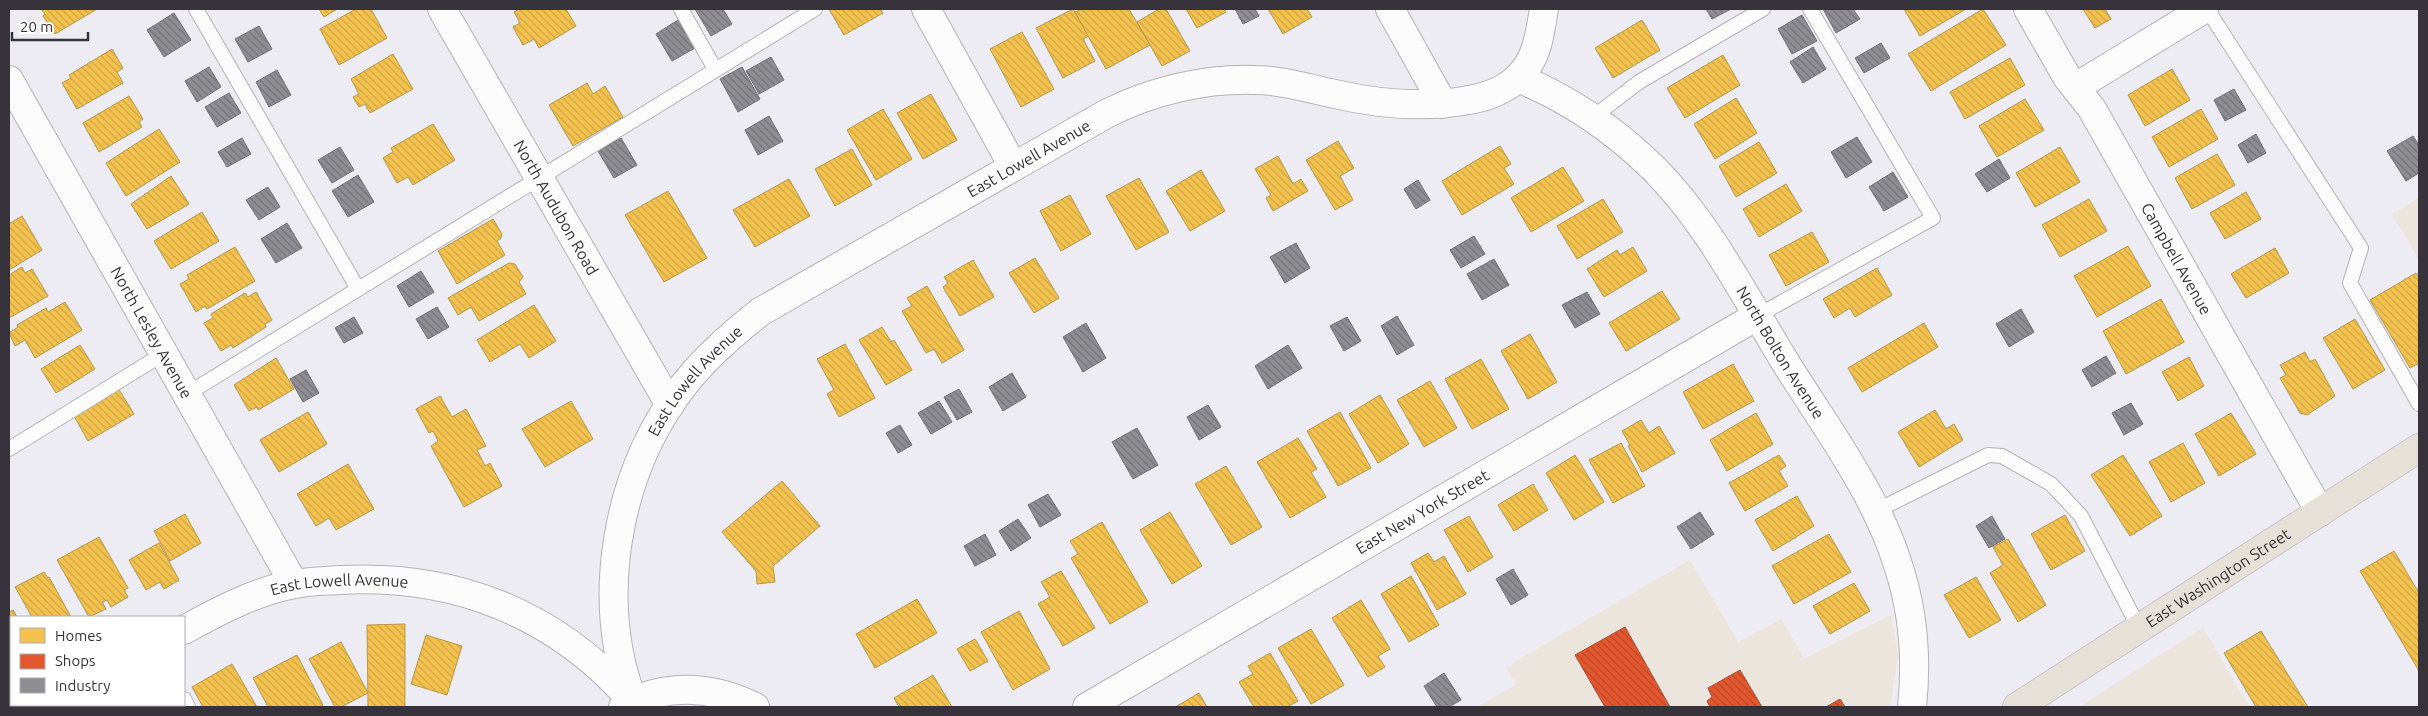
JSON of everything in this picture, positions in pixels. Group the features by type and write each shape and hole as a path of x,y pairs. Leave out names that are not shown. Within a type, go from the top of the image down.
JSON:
{"main road":[{"name":"East Washington Street","path":"2017,707 2419,448"}],"street":[{"name":"North Audubon Road","path":"442,9 670,405"},
{"path":"926,9 1013,166"},
{"path":"1390,9 1443,104"},
{"path":"1518,78 1535,52 1544,9"},
{"name":"Campbell Avenue","path":"2028,9 2060,66 2092,109 2320,512"},
{"path":"2076,87 2206,9"},
{"name":"East Lowell Avenue","path":"628,704 616,642 613,592 621,522 631,489 647,446 683,386 724,342 760,312 1013,166 1117,109 1161,93 1195,85 1256,80 1384,103 1424,106 1486,97 1509,86 1518,78"},
{"name":"North Bolton Avenue","path":"1518,78 1561,98 1628,145 1672,189 1704,230 1876,511 1898,565 1909,611 1914,648 1912,707"},
{"name":"North Lesley Avenue","path":"9,80 294,584"},
{"name":"East New York Street","path":"1087,707 1756,316"},
{"name":"East Lowell Avenue","path":"185,629 223,609 294,584 354,579 411,581 456,590 491,601 522,614 563,638 599,666 628,704"},
{"path":"628,704 671,690 700,689 733,697 756,707"}],"lane":[{"path":"196,9 358,289"},
{"path":"681,9 714,69"},
{"path":"187,394 714,69 815,9"},
{"path":"1592,118 1639,82 1763,9"},
{"path":"1756,316 1933,218 1810,9"},
{"path":"2206,9 2361,248 2350,283 2419,404"},
{"path":"9,449 163,354"},
{"path":"1876,511 1988,455 2002,456 2051,484 2080,516 2139,628"}],"shaded area":[{"path":"2419,198 2419,260 2392,214"},
{"path":"1690,560 1738,642 1782,619 1804,659 1891,615 1898,656 1890,707 1477,707 1516,685 1506,667"},
{"path":"2203,628 2249,707 2080,707 2155,658"}],"building: Homes":[{"path":"41,9 97,9 55,34 43,16 45,14"},
{"path":"319,9 337,9 324,17"},
{"path":"356,9 371,9 387,38 339,65 320,29"},
{"path":"519,9 566,9 576,26 539,48 534,39 523,45 513,27 520,23 514,12"},
{"path":"829,9 880,9 883,13 844,35"},
{"path":"1073,9 1089,36 1083,39 1095,61 1063,78 1036,28"},
{"path":"1082,9 1129,9 1150,45 1106,69 1075,12"},
{"path":"1159,9 1166,9 1190,51 1162,66 1137,22"},
{"path":"1186,9 1224,9 1226,12 1197,28"},
{"path":"1268,9 1307,9 1312,17 1283,34"},
{"path":"1904,9 1966,9 1920,36"},
{"path":"1983,9 2006,45 1931,91 1908,54"},
{"path":"2083,9 2105,9 2111,19 2095,28"},
{"path":"1642,20 1660,50 1613,78 1595,48"},
{"path":"1022,32 1054,89 1021,107 990,49"},
{"path":"112,49 123,68 117,72 123,83 77,109 62,83 71,78 69,75"},
{"path":"393,54 413,89 370,113 365,104 359,107 353,97 359,94 351,79"},
{"path":"1723,55 1740,85 1685,118 1667,88"},
{"path":"2010,58 2025,85 1965,119 1950,92"},
{"path":"2172,69 2190,100 2145,126 2128,95"},
{"path":"587,83 593,94 605,86 623,117 573,146 549,105"},
{"path":"931,94 957,140 923,159 897,113"},
{"path":"129,96 143,119 139,122 142,127 99,152 83,123"},
{"path":"1736,98 1757,133 1715,159 1694,124"},
{"path":"2025,99 2044,130 1997,157 1979,126"},
{"path":"883,109 912,159 876,180 847,130"},
{"path":"2201,109 2218,139 2169,167 2152,137"},
{"path":"433,124 455,160 413,185 408,177 397,183 383,158 393,152 391,148"},
{"path":"159,129 180,162 126,196 106,163"},
{"path":"1338,141 1354,168 1340,176 1353,200 1335,210 1306,160"},
{"path":"1759,142 1777,173 1736,197 1719,166"},
{"path":"1500,146 1511,164 1504,168 1514,184 1462,215 1442,181"},
{"path":"2060,147 2080,182 2035,207 2016,173"},
{"path":"852,149 872,185 835,206 815,169"},
{"path":"2217,154 2235,185 2192,209 2175,178"},
{"path":"1278,156 1293,184 1301,179 1308,191 1273,211 1266,198 1271,195 1255,169"},
{"path":"1563,167 1584,201 1531,232 1511,198"},
{"path":"1201,170 1225,211 1190,231 1166,191"},
{"path":"171,176 189,204 147,229 131,204"},
{"path":"1139,178 1169,232 1136,250 1106,196"},
{"path":"789,179 810,216 755,247 733,210"},
{"path":"1786,184 1802,211 1759,237 1743,209"},
{"path":"668,191 707,258 664,282 625,215"},
{"path":"2246,192 2261,219 2225,239 2210,213"},
{"path":"1070,195 1091,234 1061,251 1040,211"},
{"path":"1603,199 1623,232 1577,259 1557,226"},
{"path":"2089,199 2107,231 2060,257 2042,225"},
{"path":"202,212 219,241 171,269 154,241"},
{"path":"22,216 42,250 9,270 9,224"},
{"path":"493,219 502,234 501,238 497,241 505,255 457,284 438,251"},
{"path":"1812,232 1829,262 1786,286 1769,255"},
{"path":"2128,246 2151,286 2097,317 2074,276"},
{"path":"235,247 255,281 207,309 205,306 196,312 180,284 189,279 187,275"},
{"path":"1633,247 1647,271 1604,297 1587,269 1617,250 1620,255"},
{"path":"2275,248 2289,273 2246,298 2231,274"},
{"path":"1035,258 1059,298 1034,313 1009,273"},
{"path":"973,260 994,297 960,316 943,287 948,283 944,277"},
{"path":"509,263 515,264 523,277 519,282 526,294 479,321 471,307 458,315 448,298"},
{"path":"22,267 25,273 32,269 48,296 9,318 9,275"},
{"path":"1877,268 1892,295 1855,317 1850,308 1834,318 1823,299"},
{"path":"2416,273 2419,278 2419,363 2410,368 2370,300"},
{"path":"927,286 964,350 942,363 934,349 926,353 902,311 912,306 907,298"},
{"path":"1662,291 1680,319 1626,351 1609,323"},
{"path":"256,292 272,320 265,324 266,327 233,348 231,345 221,351 204,323 213,318 211,314 245,293 248,297"},
{"path":"2161,299 2184,342 2126,374 2103,331"},
{"path":"65,302 82,330 35,358 25,340 15,346 9,333 18,327 17,325 46,308 48,312"},
{"path":"534,305 556,341 529,358 520,344 490,362 477,340"},
{"path":"2355,319 2385,370 2353,389 2323,338"},
{"path":"1924,323 1938,347 1862,392 1848,368"},
{"path":"882,327 891,342 894,340 912,370 886,385 859,340"},
{"path":"1530,334 1557,382 1528,399 1501,351"},
{"path":"845,344 875,398 839,417 827,394 834,390 817,359"},
{"path":"80,345 95,369 56,393 41,369"},
{"path":"2305,352 2310,362 2315,359 2335,396 2307,415 2300,413 2280,378 2286,375 2280,365"},
{"path":"2189,357 2204,386 2178,401 2162,372"},
{"path":"276,358 294,389 258,410 257,407 249,411 234,385"},
{"path":"1481,359 1509,409 1472,429 1445,379"},
{"path":"1733,364 1754,401 1703,429 1683,392"},
{"path":"1430,381 1457,428 1424,447 1397,400"},
{"path":"118,388 134,414 88,441 73,414"},
{"path":"1380,395 1409,444 1378,463 1349,414"},
{"path":"440,396 452,417 466,409 486,446 477,450 485,466 490,463 502,486 464,507 431,446 438,441 433,431 429,433 416,409"},
{"path":"571,401 593,439 545,467 522,429"},
{"path":"1935,410 1946,429 1954,424 1963,440 1919,467 1898,432"},
{"path":"308,412 327,444 279,472 260,440"},
{"path":"1340,412 1371,468 1338,486 1307,431"},
{"path":"1756,413 1773,444 1727,471 1710,440"},
{"path":"2231,413 2256,454 2219,476 2195,434"},
{"path":"1641,420 1649,433 1659,426 1675,453 1642,472 1622,431"},
{"path":"1298,438 1317,469 1311,472 1326,497 1290,518 1257,462"},
{"path":"1621,443 1645,486 1613,503 1589,460"},
{"path":"2183,443 2205,483 2171,502 2149,462"},
{"path":"1575,455 1604,502 1574,520 1546,473"},
{"path":"1779,455 1786,466 1779,471 1788,486 1745,511 1729,483"},
{"path":"2123,455 2162,516 2130,536 2091,475"},
{"path":"348,464 374,509 336,530 329,518 316,526 297,494"},
{"path":"1226,466 1262,527 1231,545 1195,484"},
{"path":"782,481 820,526 773,566 775,582 757,584 756,571 722,532"},
{"path":"1533,484 1548,510 1514,531 1498,505"},
{"path":"1797,496 1814,526 1773,551 1755,520"},
{"path":"1170,512 1202,566 1172,584 1140,530"},
{"path":"185,514 201,543 170,561 154,531"},
{"path":"2065,515 2085,551 2051,570 2031,534"},
{"path":"1469,516 1493,557 1468,572 1444,530"},
{"path":"1102,522 1148,602 1110,624 1071,558 1078,554 1070,541"},
{"path":"1829,534 1851,572 1794,604 1772,566"},
{"path":"99,537 128,588 124,590 128,597 111,607 107,600 102,602 106,609 88,616 57,560"},
{"path":"2008,539 2046,605 2018,622 1990,573 2003,565 1993,547"},
{"path":"159,543 179,580 164,589 160,582 146,590 129,560"},
{"path":"2394,551 2419,593 2419,671 2360,571"},
{"path":"1428,553 1434,562 1444,556 1466,594 1437,610 1411,563"},
{"path":"1061,571 1095,628 1063,646 1038,604 1050,597 1041,582"},
{"path":"44,572 49,577 70,616 31,616 15,587"},
{"path":"1411,576 1439,625 1409,642 1381,594"},
{"path":"1976,577 2001,620 1969,638 1944,595"},
{"path":"1854,583 1870,611 1830,634 1813,606"},
{"path":"917,599 937,633 875,668 856,634"},
{"path":"1361,600 1390,649 1378,656 1385,667 1368,677 1332,618"},
{"path":"13,610 16,616 10,616 9,654 9,612"},
{"path":"1019,611 1050,669 1013,690 981,632"},
{"path":"405,624 405,707 368,707 367,625"},
{"path":"1311,629 1344,685 1311,704 1278,648"},
{"path":"2261,631 2308,707 2256,707 2224,653"},
{"path":"426,635 462,646 447,695 411,684"},
{"path":"975,639 988,661 970,671 957,649"},
{"path":"341,642 368,693 341,707 335,707 309,659"},
{"path":"1270,653 1298,701 1287,707 1254,707 1239,682 1253,674 1248,666"},
{"path":"297,655 323,705 319,707 268,707 253,678"},
{"path":"232,664 257,707 203,707 192,687"},
{"path":"933,675 952,707 899,707 894,698"},
{"path":"1199,693 1207,707 1177,706"},
{"path":"130,706 172,707 131,707"}],"building: Shops":[{"path":"1625,627 1670,707 1605,707 1575,655"},
{"path":"1740,670 1762,707 1710,707 1707,701 1712,697 1708,688"},
{"path":"1840,699 1845,707 1826,707"}],"building: Industry":[{"path":"695,9 723,9 732,24 711,36"},
{"path":"1235,9 1255,9 1259,16 1243,24"},
{"path":"1706,9 1731,9 1712,19"},
{"path":"1823,9 1853,9 1860,19 1836,33"},
{"path":"174,13 191,40 164,57 147,30"},
{"path":"1802,15 1817,41 1792,54 1778,29"},
{"path":"678,20 695,48 672,61 656,34"},
{"path":"259,26 272,49 248,62 235,39"},
{"path":"1881,43 1890,58 1864,73 1855,58"},
{"path":"1813,47 1826,69 1803,83 1790,62"},
{"path":"771,57 784,80 759,94 746,71"},
{"path":"209,67 221,87 197,102 185,81"},
{"path":"742,67 760,99 738,112 720,79"},
{"path":"277,70 291,95 269,107 256,82"},
{"path":"2234,89 2246,110 2225,121 2214,100"},
{"path":"229,93 241,113 217,127 205,107"},
{"path":"769,116 783,141 758,155 745,130"},
{"path":"2256,134 2266,153 2248,163 2238,145"},
{"path":"2413,136 2419,145 2419,173 2406,181 2387,151"},
{"path":"1857,137 1872,162 1846,178 1831,152"},
{"path":"242,138 251,154 227,167 218,152"},
{"path":"621,138 637,165 614,178 598,151"},
{"path":"340,147 354,170 332,183 318,160"},
{"path":"1999,159 2010,178 1987,192 1975,174"},
{"path":"1893,172 1908,197 1884,211 1869,187"},
{"path":"358,175 374,202 348,217 332,191"},
{"path":"1418,180 1430,200 1416,209 1404,189"},
{"path":"268,187 280,207 259,220 246,200"},
{"path":"287,223 302,248 276,263 261,239"},
{"path":"1474,236 1485,254 1461,268 1450,250"},
{"path":"1296,243 1310,268 1285,283 1270,257"},
{"path":"1494,259 1509,285 1482,300 1467,274"},
{"path":"421,271 434,292 409,307 397,286"},
{"path":"1587,292 1600,314 1575,328 1562,305"},
{"path":"437,307 449,327 428,339 416,319"},
{"path":"2021,309 2034,332 2009,347 1996,324"},
{"path":"1397,316 1414,345 1397,355 1381,326"},
{"path":"354,317 363,333 344,343 335,328"},
{"path":"1347,317 1361,341 1344,351 1330,326"},
{"path":"1086,323 1106,358 1083,372 1063,337"},
{"path":"1288,345 1302,368 1268,389 1255,366"},
{"path":"2106,356 2116,373 2092,387 2082,370"},
{"path":"306,370 319,393 303,402 290,379"},
{"path":"1012,373 1026,397 1003,411 989,387"},
{"path":"959,389 972,412 957,420 944,397"},
{"path":"939,401 952,422 931,434 918,413"},
{"path":"2131,403 2143,424 2124,435 2112,413"},
{"path":"1208,405 1221,427 1199,440 1187,417"},
{"path":"900,425 912,445 898,453 886,433"},
{"path":"1137,428 1158,465 1133,479 1112,442"},
{"path":"1048,494 1061,515 1040,527 1028,505"},
{"path":"1700,512 1714,534 1691,549 1677,527"},
{"path":"1992,516 2005,539 1989,548 1976,526"},
{"path":"1018,519 1031,538 1011,551 999,531"},
{"path":"985,534 996,555 975,566 964,546"},
{"path":"1513,569 1528,595 1511,605 1496,579"},
{"path":"1444,673 1461,700 1449,707 1437,707 1424,686"}]}
